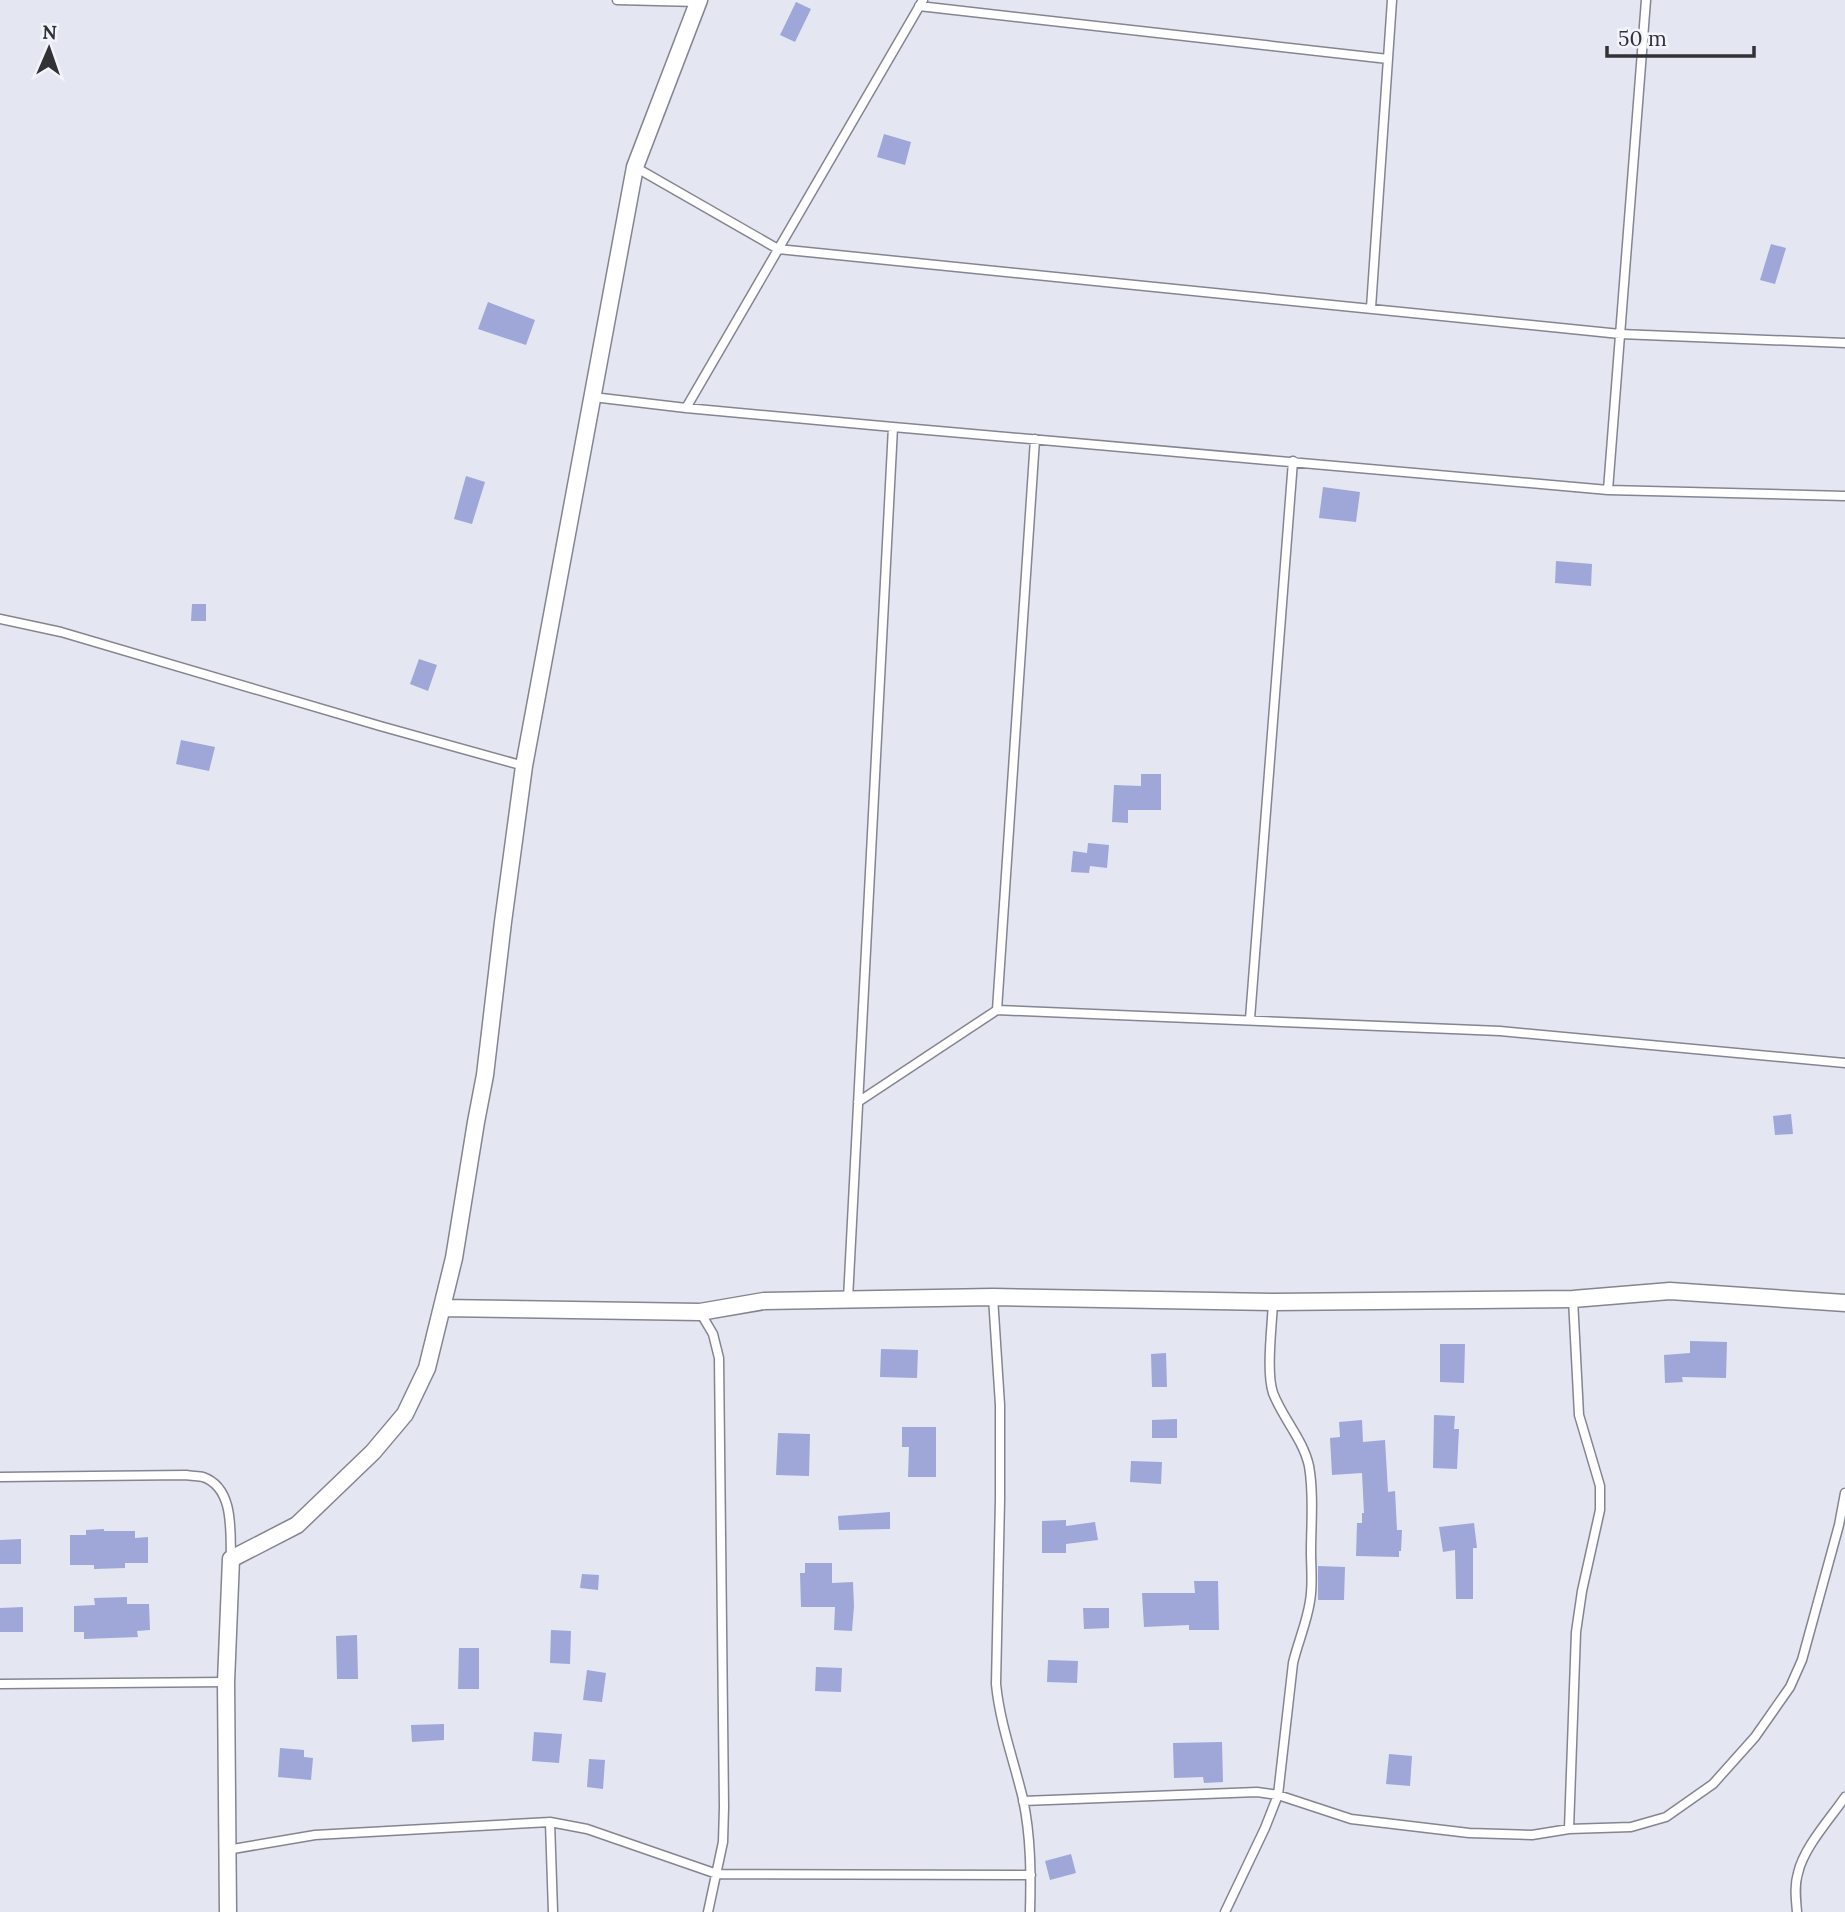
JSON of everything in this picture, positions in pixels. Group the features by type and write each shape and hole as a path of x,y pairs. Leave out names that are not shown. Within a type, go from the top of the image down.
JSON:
{"street":[{"path":"228,1912 226,1682 231,1559 297,1525 373,1452 405,1414 426,1368 454,1258 485,1075 524,766 635,167 699,1"},
{"path":"442,1308 700,1312 764,1301 848,1299 993,1297 1273,1302 1573,1299 1670,1291 1845,1303"}],"lane":[{"path":"617,0 699,1"},
{"path":"1371,309 1392,0"},
{"path":"1608,490 1646,0"},
{"path":"685,408 921,3 1388,59"},
{"path":"635,167 778,248 1620,334 1845,343"},
{"path":"593,397 685,408 1608,490 1845,496"},
{"path":"848,1299 893,427"},
{"path":"997,1010 1034,439"},
{"path":"1250,1019 1293,461"},
{"path":"0,619 61,632 524,766"},
{"path":"858,1102 997,1010 1500,1031 1845,1063"},
{"path":"993,1297 1000,1419 996,1684 1029,1837 1030,1912"},
{"path":"1569,1829 1576,1633 1582,1591 1600,1510 1600,1486 1579,1415 1573,1299"},
{"path":"1225,1912 1278,1795 1293,1663 1311,1599 1311,1481 1304,1452 1272,1390 1270,1373 1273,1302"},
{"path":"700,1312 713,1334 719,1358 724,1807 723,1842 708,1912"},
{"path":"0,1477 204,1477 214,1484 228,1503 231,1559"},
{"path":"1023,1801 1257,1792 1278,1795 1351,1819 1468,1833 1532,1835 1569,1829 1631,1827 1666,1818 1713,1784 1755,1737 1790,1687 1802,1660 1839,1525 1845,1493"},
{"path":"0,1684 226,1682"},
{"path":"1797,1912 1795,1893 1798,1872 1806,1854 1845,1797"},
{"path":"227,1850 315,1835 550,1822 571,1824 717,1874 1031,1875"},
{"path":"550,1822 553,1912"}],"building":[{"path":"796,2 811,9 795,42 780,35"},
{"path":"884,134 911,142 905,165 877,157"},
{"path":"1771,244 1786,248 1775,284 1760,280"},
{"path":"488,302 535,320 526,345 478,329"},
{"path":"466,476 485,482 472,524 454,519"},
{"path":"1323,487 1360,492 1356,522 1319,518"},
{"path":"1556,561 1592,564 1591,586 1555,583"},
{"path":"192,604 206,604 206,621 191,621"},
{"path":"419,659 437,665 428,691 410,684"},
{"path":"181,740 215,747 209,771 176,764"},
{"path":"1141,774 1161,774 1161,810 1128,810 1128,823 1112,822 1114,785 1141,786"},
{"path":"1088,843 1109,845 1107,868 1090,866 1089,873 1071,872 1073,851 1087,853"},
{"path":"1791,1114 1793,1134 1775,1135 1773,1116"},
{"path":"1690,1341 1727,1342 1726,1378 1682,1377 1683,1382 1665,1383 1664,1355 1690,1353"},
{"path":"1440,1344 1465,1344 1464,1383 1440,1382"},
{"path":"881,1349 918,1350 917,1378 880,1377"},
{"path":"1166,1353 1167,1387 1152,1387 1151,1354"},
{"path":"1434,1415 1455,1416 1454,1429 1459,1429 1457,1469 1433,1468"},
{"path":"1177,1419 1177,1438 1152,1438 1152,1420"},
{"path":"1362,1420 1363,1442 1385,1440 1388,1492 1395,1491 1397,1530 1402,1530 1399,1557 1356,1556 1357,1523 1362,1523 1364,1513 1362,1473 1332,1475 1330,1438 1340,1437 1339,1422"},
{"path":"902,1427 936,1427 936,1477 908,1477 909,1447 902,1447"},
{"path":"778,1433 810,1434 809,1476 776,1475"},
{"path":"1131,1461 1162,1462 1161,1484 1130,1482"},
{"path":"890,1512 890,1529 839,1530 838,1516"},
{"path":"1066,1520 1066,1526 1095,1522 1098,1540 1066,1544 1066,1553 1042,1553 1042,1521"},
{"path":"1474,1523 1477,1548 1473,1548 1473,1599 1456,1599 1455,1550 1443,1552 1439,1527"},
{"path":"86,1530 135,1531 135,1538 148,1537 148,1563 125,1563 125,1568 94,1569 94,1565 70,1565 70,1535 86,1535"},
{"path":"21,1539 21,1564 0,1564 0,1540"},
{"path":"805,1563 832,1563 832,1583 853,1582 852,1631 834,1630 835,1607 801,1607 800,1573 805,1573"},
{"path":"1318,1566 1345,1567 1344,1600 1318,1600"},
{"path":"582,1574 599,1575 598,1590 580,1588"},
{"path":"1194,1581 1218,1581 1219,1630 1189,1630 1189,1625 1144,1627 1142,1593 1195,1593"},
{"path":"127,1597 127,1604 149,1604 150,1630 137,1631 138,1637 84,1639 84,1632 74,1632 74,1606 95,1605 94,1598"},
{"path":"23,1607 23,1632 0,1632 0,1608"},
{"path":"1083,1608 1109,1608 1109,1628 1084,1629"},
{"path":"551,1630 571,1631 570,1664 550,1663"},
{"path":"357,1635 358,1679 337,1679 336,1636"},
{"path":"459,1648 479,1648 479,1689 458,1689"},
{"path":"1048,1660 1078,1661 1077,1683 1047,1682"},
{"path":"816,1667 842,1668 841,1692 815,1691"},
{"path":"587,1670 606,1673 602,1702 583,1700"},
{"path":"444,1724 444,1740 412,1742 411,1725"},
{"path":"534,1732 562,1734 559,1763 532,1761"},
{"path":"1222,1742 1223,1782 1204,1783 1203,1777 1174,1778 1173,1743"},
{"path":"280,1748 304,1750 304,1757 313,1758 311,1780 278,1777"},
{"path":"1389,1754 1412,1756 1410,1786 1386,1784"},
{"path":"589,1759 605,1760 603,1789 587,1787"},
{"path":"1071,1854 1076,1873 1050,1880 1045,1861"}]}
